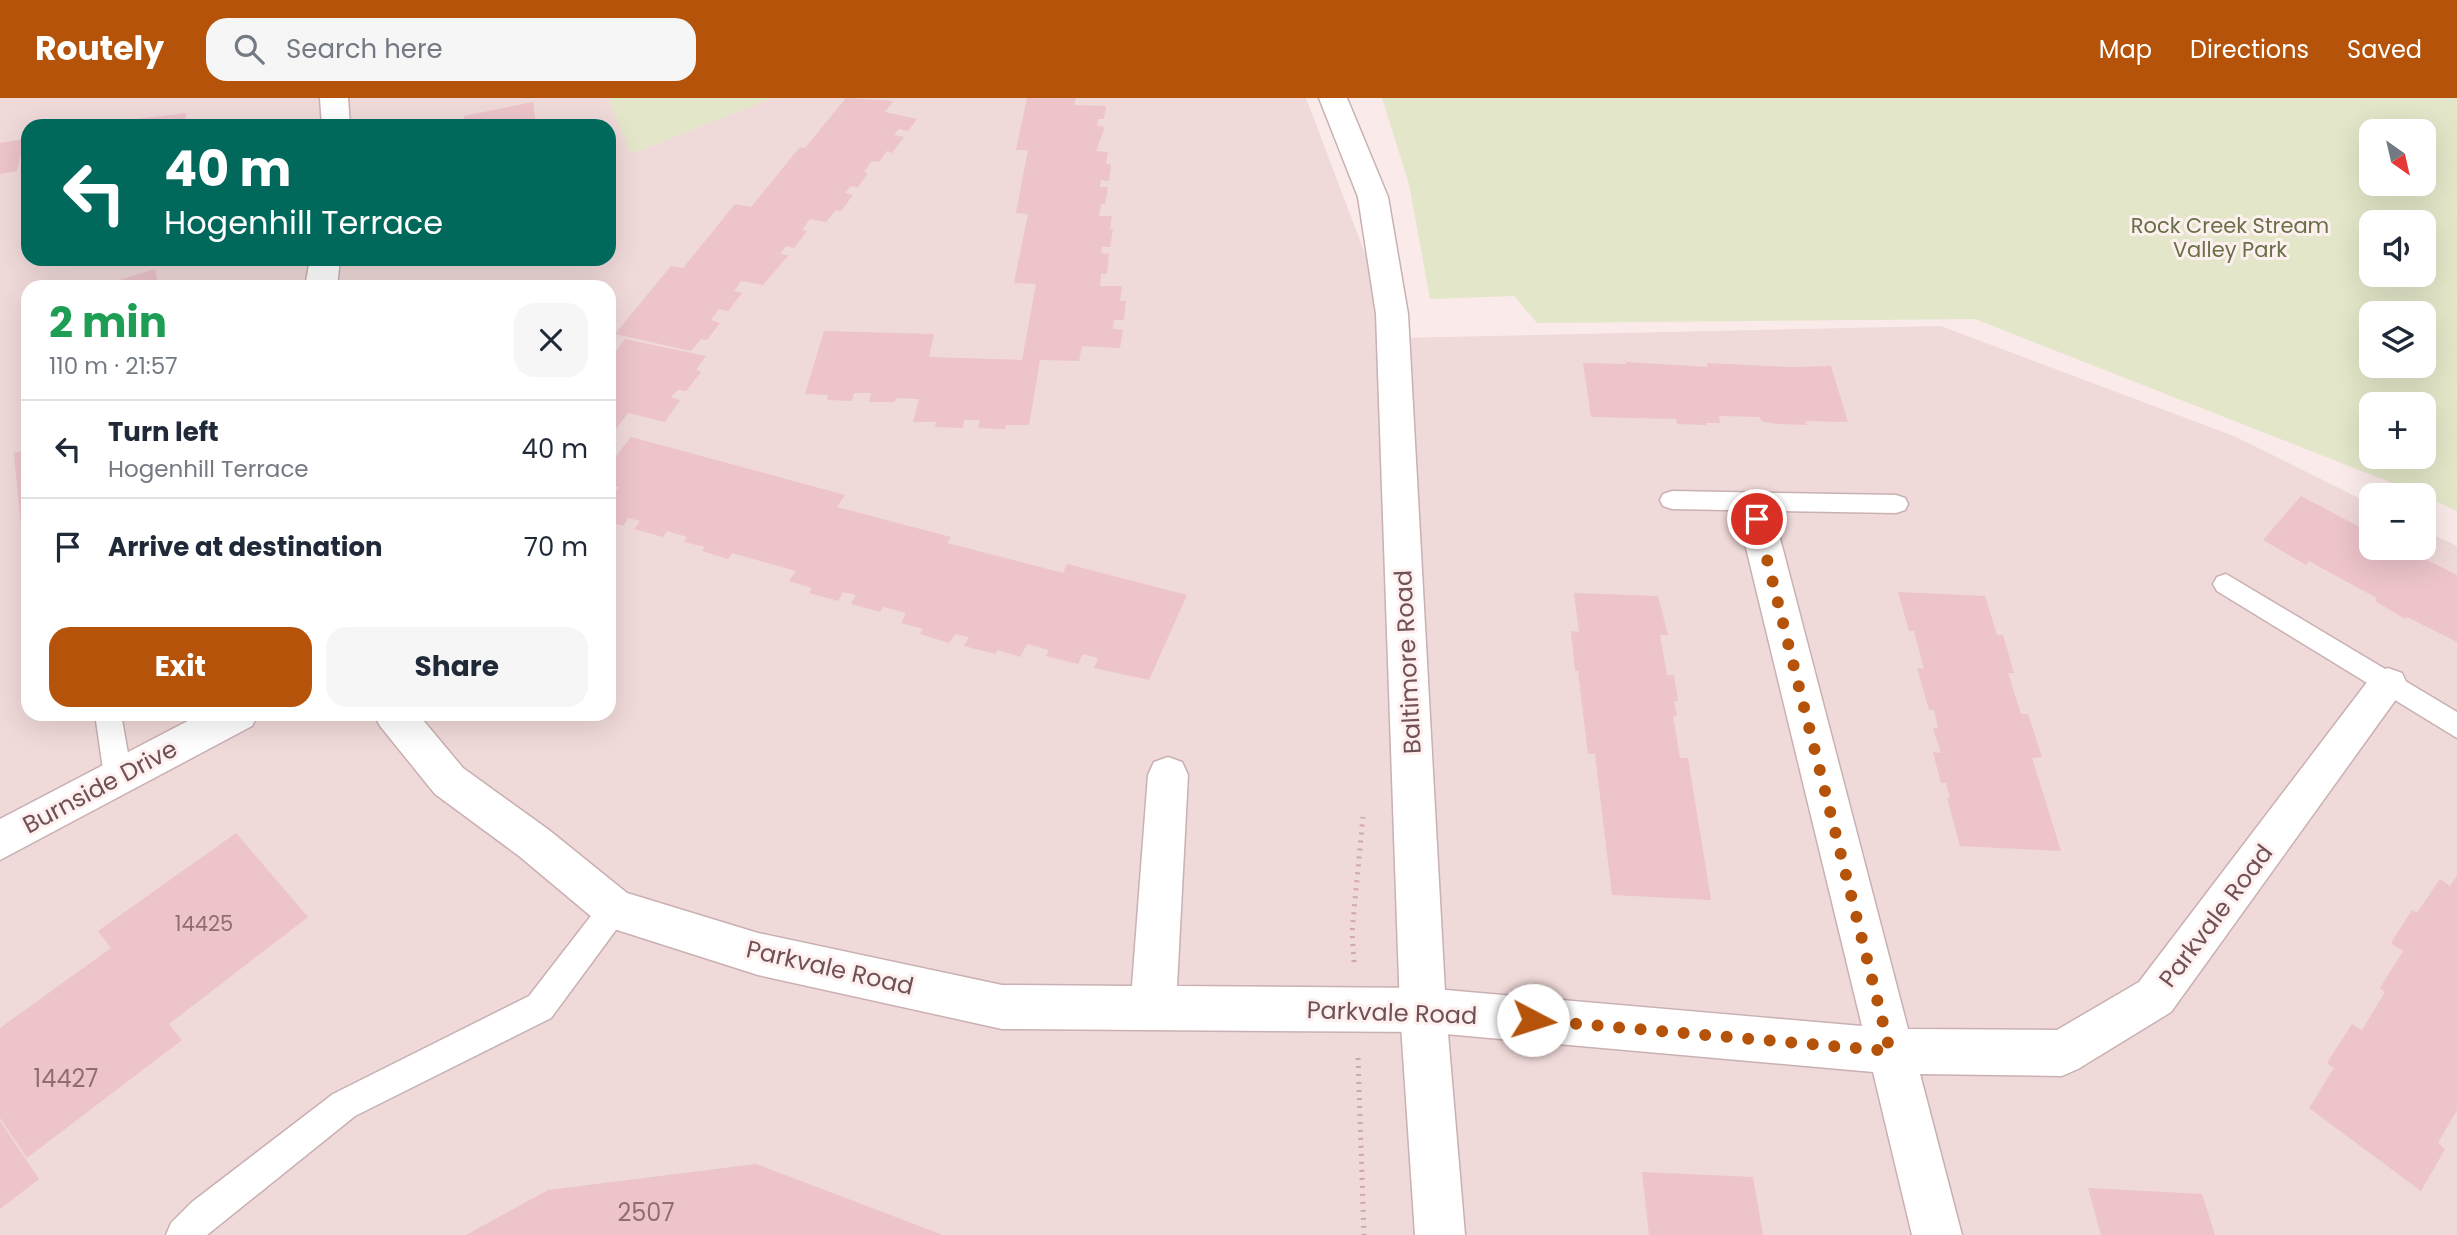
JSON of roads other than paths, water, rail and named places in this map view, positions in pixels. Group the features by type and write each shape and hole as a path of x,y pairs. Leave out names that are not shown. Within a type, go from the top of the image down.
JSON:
{"street":[{"path":"334,98 335,119"},
{"name":"Baltimore Road","path":"1333,98 1373,197 1392,314 1423,1010 1440,1235"},
{"path":"1755,510 1937,1235"},
{"name":"Parkvale Road","path":"400,721 449,781 534,843 614,909 758,954 1002,1007 1423,1010 1890,1051 2062,1053 2155,997 2388,684"},
{"name":"Burnside Drive","path":"0,841 224,721"},
{"path":"1153,1008 1168,775"}],"lane":[{"path":"1672,500 1755,510 1896,504"},
{"path":"2226,584 2457,726"},
{"path":"109,721 118,776"},
{"path":"183,1235 204,1214 344,1105 540,1007 614,909"}],"park label":[{"name":"Rock Creek Stream Valley Park","path":"2230,238"}]}
